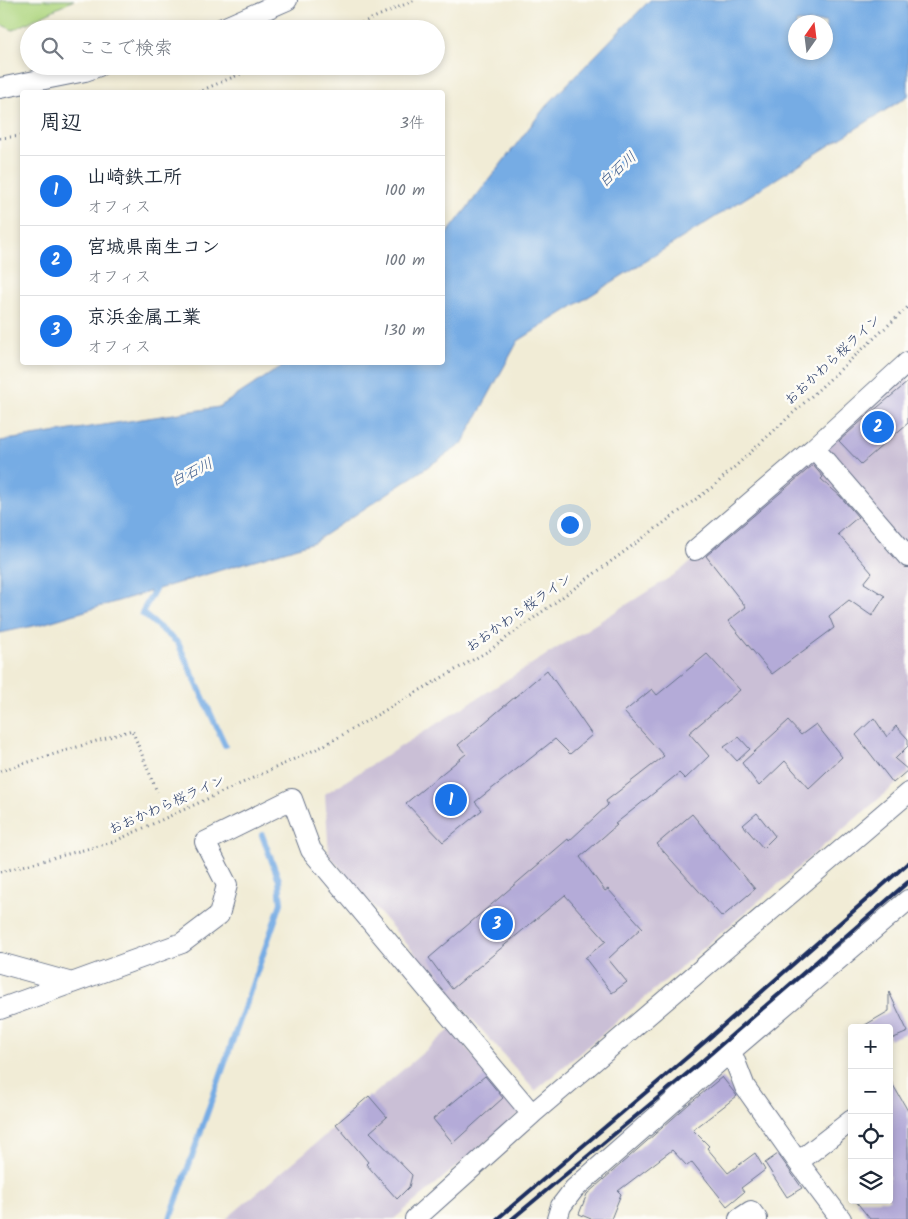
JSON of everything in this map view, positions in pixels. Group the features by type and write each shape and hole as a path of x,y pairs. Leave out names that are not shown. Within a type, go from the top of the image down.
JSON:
{"street":[{"path":"241,20 287,0"},
{"path":"0,88 65,75"},
{"path":"695,550 814,448 908,362"},
{"path":"814,448 908,557"},
{"path":"415,1219 532,1114 908,793"},
{"path":"0,1009 182,943 219,915 227,885 205,842 292,799 311,850 532,1114"},
{"path":"557,1219 561,1206 574,1189 731,1051 908,900"},
{"path":"0,963 72,983"},
{"path":"731,1051 745,1087 841,1219"},
{"path":"798,1162 848,1123"},
{"path":"740,1219 751,1211 757,1219"}],"path":[{"path":"369,20 416,0"},
{"path":"203,90 239,75"},
{"path":"0,138 20,136"},
{"name":"おおかわら桜ライン","path":"0,872 113,842 323,746 490,650 714,486 908,307"},
{"path":"0,771 132,730 157,792"}],"shaded area":[{"path":"908,370 908,774 535,1091 329,855 325,794 680,571"},
{"path":"451,1029 520,1113 394,1219 226,1219"}],"green space":[{"path":"0,0 74,0 33,20 20,20 20,27 13,30 0,24"}],"water":[{"name":"白石川","path":"650,0 908,0 908,96 518,341 462,444 314,542 42,624 0,633 0,441 219,407 284,365 445,365 445,236 546,106"}],"building":[{"path":"908,382 908,423 861,464 839,441"},
{"path":"813,465 823,477 821,479 840,496 858,517 838,534 872,573 864,583 885,596 872,616 849,600 829,616 834,628 772,674 728,621 746,607 706,556"},
{"path":"707,654 740,690 689,733 709,756 685,779 679,773 615,824 617,825 580,857 605,891 608,889 642,927 608,959 627,982 612,993 585,958 606,941 565,895 452,989 429,958 568,839 569,841 608,805 606,801 664,756 624,712 652,689 657,695"},
{"path":"547,670 592,735 570,754 555,739 475,802 482,810 443,842 406,803 466,754 458,745"},
{"path":"874,718 887,737 896,726 908,739 908,746 895,759 908,770 893,783 856,735"},
{"path":"788,721 801,735 816,724 842,757 809,788 785,761 759,786 742,763"},
{"path":"739,737 750,749 737,761 724,747"},
{"path":"757,813 775,836 763,848 743,825"},
{"path":"692,814 755,889 722,917 657,844"},
{"path":"889,992 908,1032 893,1038 893,1024 867,1024 889,1011"},
{"path":"485,1076 503,1098 453,1143 433,1119"},
{"path":"722,1077 737,1096 693,1130 709,1146 707,1148 728,1173 755,1153 765,1170 741,1188 744,1192 727,1206 692,1162 687,1166 672,1150 618,1191 621,1194 611,1219 591,1219 579,1214 587,1194"},
{"path":"893,1085 908,1111 908,1219 870,1219 858,1204 893,1204"},
{"path":"369,1096 387,1117 370,1132 412,1175 409,1187 397,1199 366,1164 368,1162 336,1124"},
{"path":"778,1154 802,1188 787,1197 765,1163"}],"waterway":[{"path":"158,583 142,613 178,643 225,745"},
{"path":"170,1219 281,903 279,880 262,835"}],"railway":[{"path":"497,1219 691,1054 908,863"},
{"path":"512,1219 701,1062 908,882"}],"place":[{"name":"宮城県南生コン","path":"878,427"},
{"name":"山崎鉄工所","path":"451,800"},
{"name":"京浜金属工業","path":"497,924"}]}
